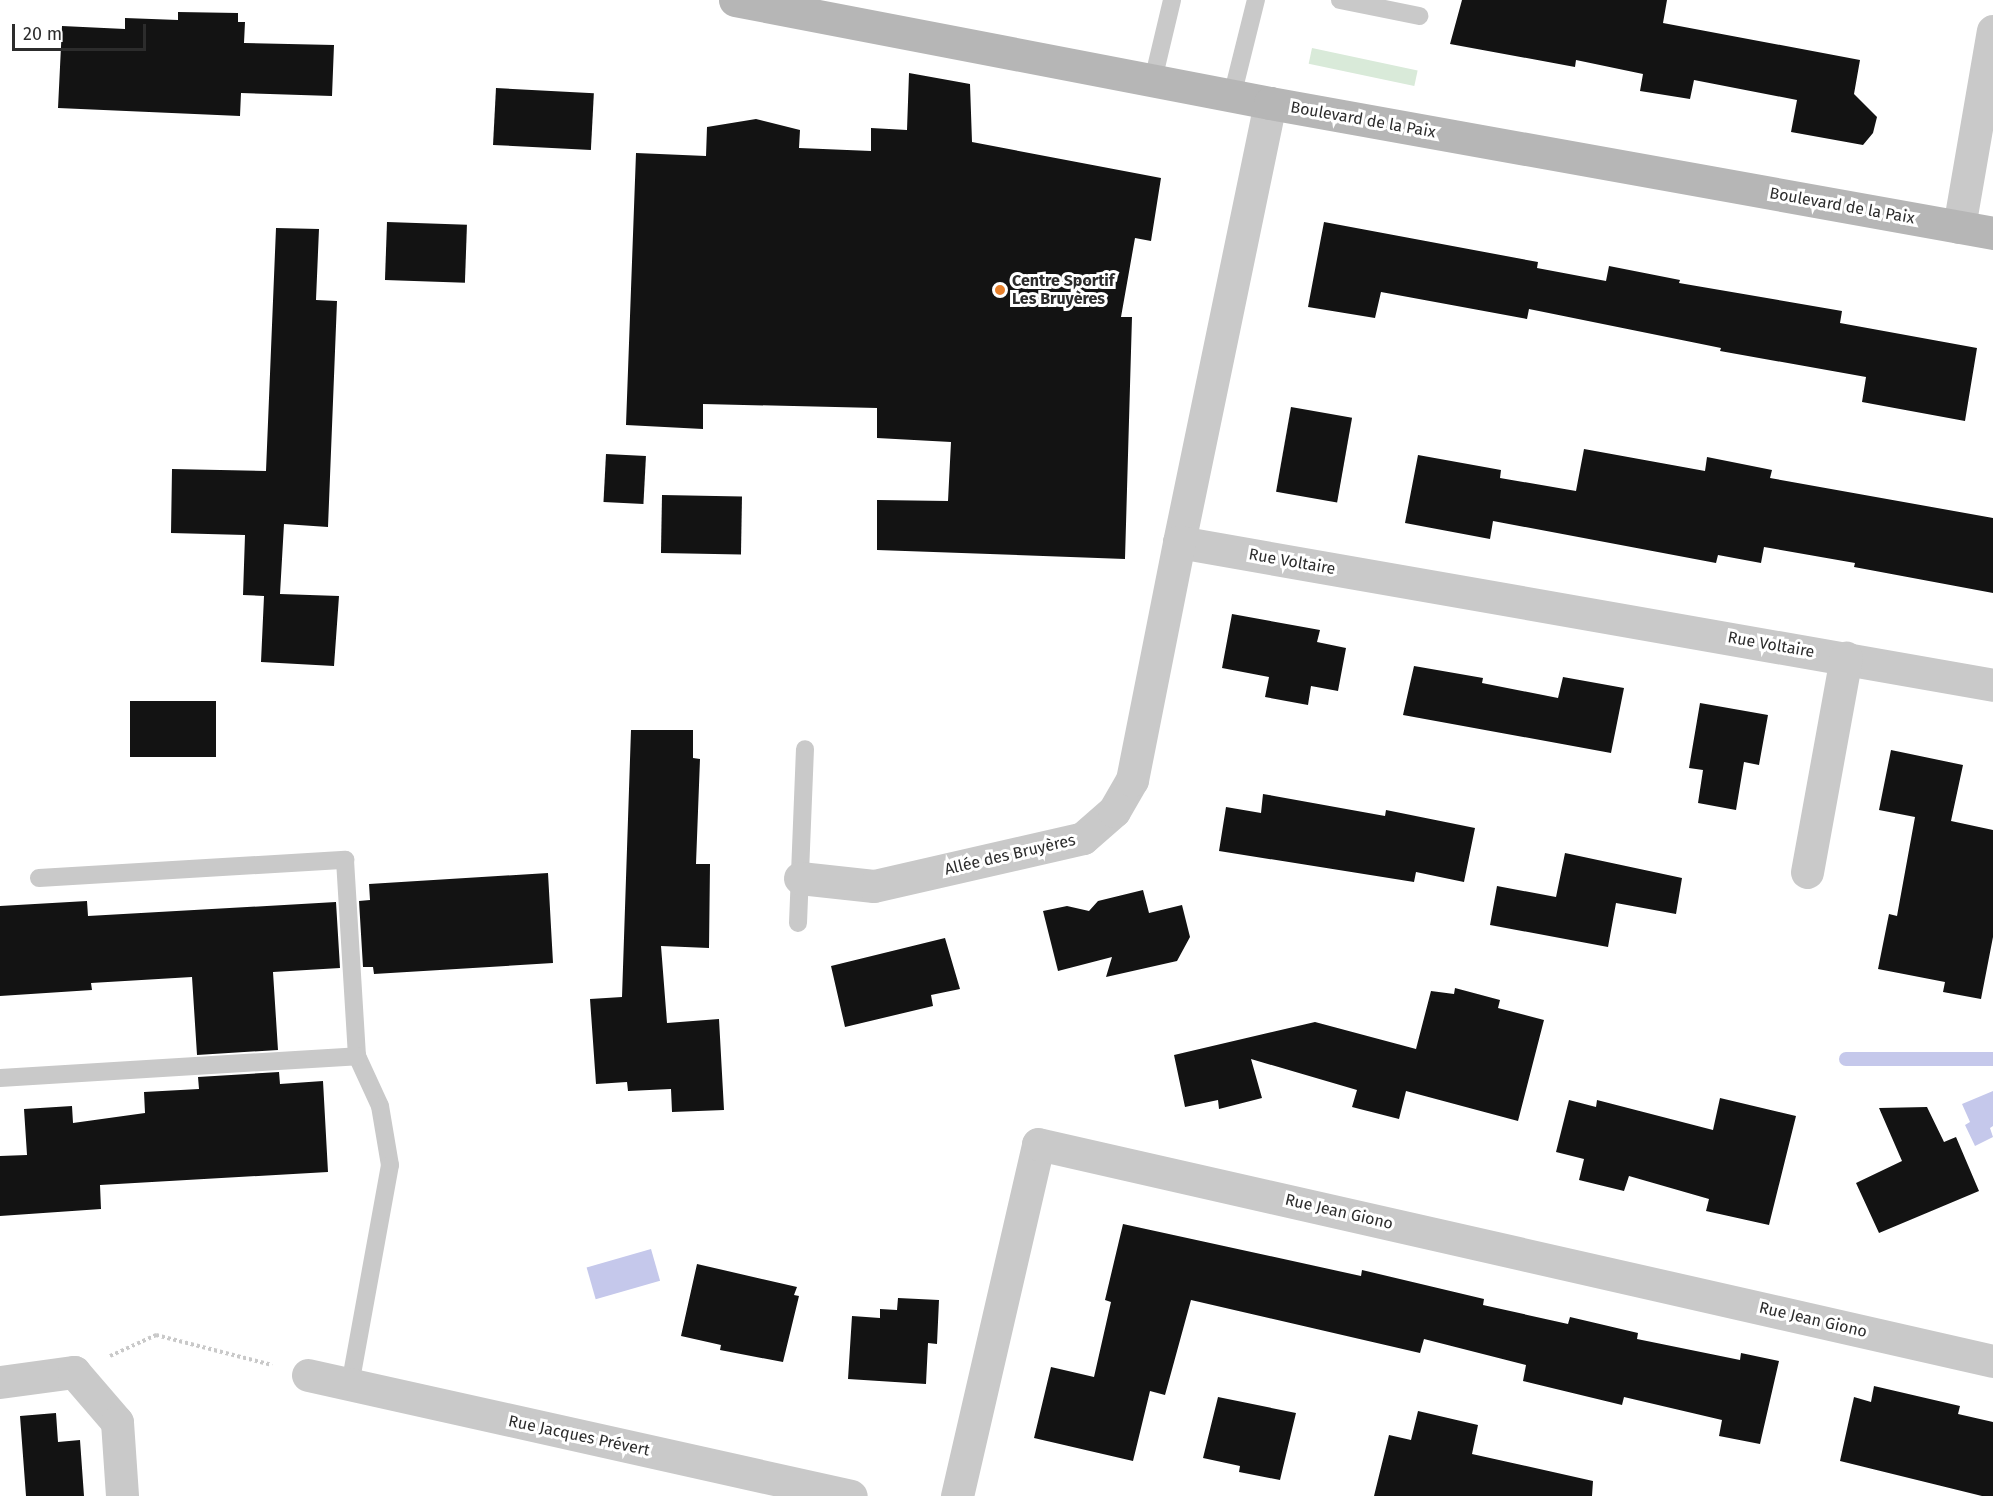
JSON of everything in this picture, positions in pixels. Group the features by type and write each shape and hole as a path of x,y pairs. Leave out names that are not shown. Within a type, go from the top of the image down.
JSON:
{"main road":[{"name":"Boulevard de la Paix","path":"735,0 1232,96 1993,233"}],"street":[{"path":"1959,227 1993,31"},
{"path":"1179,542 1270,103"},
{"name":"Rue Voltaire","path":"1179,542 1993,685"},
{"name":"Allée des Bruyères","path":"800,878 874,886 1083,838 1114,811 1132,780 1179,542"},
{"path":"1807,872 1846,658"},
{"name":"Rue Jean Giono","path":"957,1496 1038,1144 1993,1361"},
{"path":"0,1382 74,1372 117,1422 122,1496"},
{"name":"Rue Jacques Prévert","path":"308,1375 851,1496"}],"lane":[{"path":"1153,80 1172,0"},
{"path":"1232,96 1256,0"},
{"path":"1340,0 1419,16"},
{"path":"798,923 805,749"},
{"path":"39,878 345,860 357,1056 380,1106 390,1165 350,1385"},
{"path":"0,1078 357,1056"}],"path":[{"path":"74,1372 156,1335 308,1375"}],"green space":[{"path":"1312,48 1418,70 1414,86 1309,64"}],"water":[{"path":"1993,1091 1993,1126 1990,1128 1993,1137 1975,1146 1965,1125 1970,1122 1962,1104"},
{"path":"651,1249 660,1281 596,1299 587,1267"}],"building":[{"path":"1462,0 1667,0 1663,23 1860,60 1854,94 1877,117 1873,133 1863,145 1791,132 1797,100 1694,80 1690,99 1640,91 1643,74 1576,60 1575,67 1450,44"},
{"path":"178,12 238,13 238,22 245,22 244,43 334,45 332,96 241,93 240,116 58,108 62,26 125,29 125,18 178,20"},
{"path":"909,73 970,84 972,142 1161,178 1151,241 1135,238 1121,317 1132,317 1125,559 877,550 877,500 948,501 951,442 877,438 877,408 703,404 703,429 626,425 636,153 706,156 707,127 756,119 800,130 799,148 871,151 871,128 907,130"},
{"path":"496,88 594,93 591,150 493,145"},
{"path":"387,222 467,225 465,283 385,280"},
{"path":"1324,222 1538,262 1537,268 1606,281 1609,266 1680,280 1679,283 1842,311 1840,323 1977,348 1965,421 1862,402 1866,377 1720,351 1721,348 1529,309 1527,319 1381,292 1375,318 1308,307"},
{"path":"276,228 319,229 316,300 337,301 328,527 284,524 280,594 339,596 334,666 261,662 264,596 243,595 245,535 171,533 172,469 266,471"},
{"path":"1291,407 1352,418 1337,502 1276,492"},
{"path":"1584,449 1705,471 1707,457 1772,470 1770,478 1993,518 1993,593 1854,567 1855,563 1764,547 1761,563 1718,555 1716,563 1493,521 1490,539 1405,523 1418,455 1501,470 1500,478 1576,491"},
{"path":"606,454 646,456 643,504 603,502"},
{"path":"662,495 742,496 741,554 661,553"},
{"path":"1232,614 1320,630 1317,642 1346,648 1338,691 1311,686 1308,705 1265,697 1269,677 1222,668"},
{"path":"1414,666 1483,678 1482,683 1558,698 1563,677 1624,688 1611,753 1403,715"},
{"path":"130,701 216,701 216,757 130,757"},
{"path":"1700,703 1768,715 1759,765 1744,762 1736,810 1698,803 1703,770 1689,768"},
{"path":"631,730 693,730 693,758 700,759 696,864 710,864 709,948 661,946 667,1023 719,1019 724,1110 672,1112 671,1089 628,1091 627,1082 596,1084 590,999 622,997"},
{"path":"1891,750 1963,765 1951,821 1993,830 1993,937 1981,999 1943,992 1945,982 1878,969 1889,914 1897,916 1915,817 1879,810"},
{"path":"1263,794 1385,816 1386,810 1475,828 1464,882 1416,872 1414,882 1219,851 1226,807 1261,813"},
{"path":"1565,853 1682,878 1676,914 1616,903 1608,947 1490,925 1497,886 1556,897"},
{"path":"548,873 553,963 374,974 373,967 363,967 359,901 370,900 369,884"},
{"path":"1143,890 1149,913 1182,905 1190,937 1177,961 1106,977 1112,957 1058,971 1043,911 1067,906 1089,911 1098,901"},
{"path":"87,901 88,916 336,902 340,968 273,972 278,1050 197,1055 192,977 91,983 92,990 0,996 0,906"},
{"path":"945,938 960,989 931,995 933,1006 845,1027 831,966"},
{"path":"1455,988 1500,1000 1498,1008 1544,1020 1518,1121 1406,1091 1399,1119 1352,1107 1357,1090 1251,1059 1262,1098 1219,1109 1218,1100 1185,1107 1174,1055 1315,1022 1416,1049 1431,991 1454,994"},
{"path":"279,1072 280,1084 323,1081 328,1172 100,1185 101,1209 0,1216 0,1156 27,1155 24,1109 72,1106 73,1123 145,1113 144,1092 199,1089 198,1077"},
{"path":"1720,1098 1796,1116 1769,1225 1706,1211 1709,1199 1629,1176 1624,1191 1579,1180 1584,1159 1556,1152 1569,1100 1596,1107 1597,1100 1713,1130"},
{"path":"1927,1107 1944,1142 1956,1137 1979,1191 1879,1233 1856,1183 1902,1161 1879,1108"},
{"path":"1123,1224 1361,1276 1362,1270 1484,1299 1483,1305 1568,1324 1570,1317 1638,1333 1637,1339 1740,1360 1741,1353 1779,1361 1760,1444 1719,1436 1722,1420 1624,1397 1622,1405 1523,1381 1526,1365 1424,1339 1420,1353 1191,1300 1165,1395 1150,1391 1133,1461 1034,1438 1051,1367 1094,1377 1111,1302 1105,1300"},
{"path":"697,1264 797,1287 794,1295 799,1296 783,1362 720,1350 721,1345 681,1336"},
{"path":"898,1298 939,1300 937,1344 928,1343 926,1384 848,1379 852,1316 880,1318 880,1309 897,1310"},
{"path":"1874,1386 1960,1406 1958,1414 1993,1422 1993,1496 1982,1496 1840,1461 1854,1397 1871,1402"},
{"path":"1218,1397 1296,1413 1280,1480 1239,1472 1240,1466 1203,1458"},
{"path":"1418,1411 1478,1425 1472,1454 1593,1481 1592,1496 1374,1496 1389,1435 1411,1440"},
{"path":"56,1413 58,1442 80,1440 84,1496 26,1496 20,1416"}],"waterway":[{"path":"1846,1059 1993,1059"}],"place":[{"name":"Centre Sportif Les Bruyères","path":"1000,290"}]}
